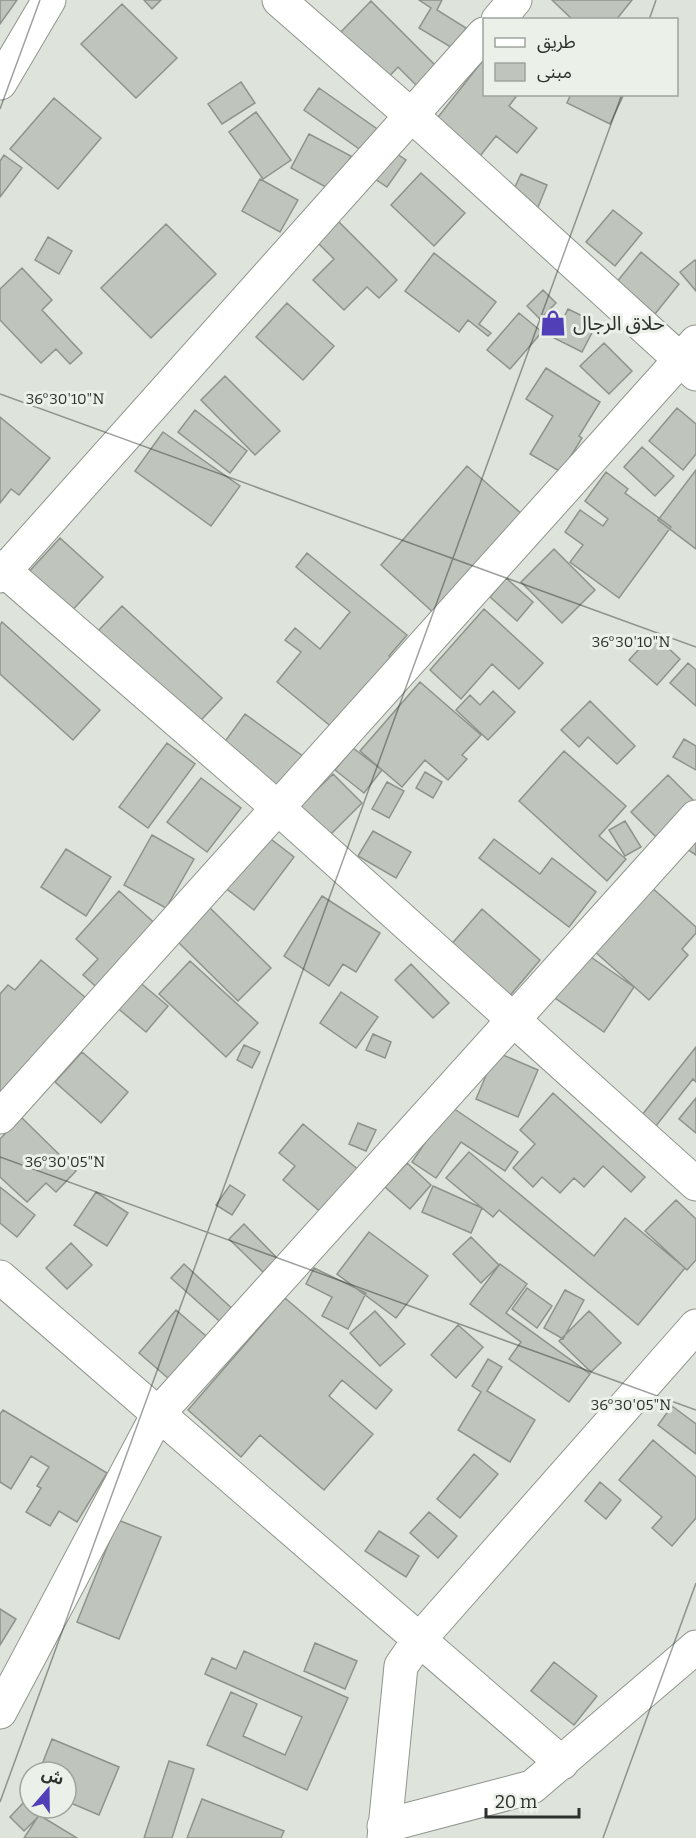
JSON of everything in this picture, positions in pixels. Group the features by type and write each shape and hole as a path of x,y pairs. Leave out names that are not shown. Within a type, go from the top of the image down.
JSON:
{"street":[{"path":"0,83 49,0"},
{"path":"0,1117 278,808 691,358 279,0"},
{"path":"500,18 515,0"},
{"path":"483,35 1,571 278,808 696,1184"},
{"path":"0,1712 158,1414 696,816"},
{"path":"0,1277 562,1763"},
{"path":"696,1326 419,1640 401,1666 384,1832 532,1787 696,1647"}],"building":[{"path":"0,0 17,0 0,24"},
{"path":"144,0 161,0 152,9"},
{"path":"419,0 442,0 437,10 466,28 454,49 419,28 431,8"},
{"path":"552,0 632,0 618,18 571,18"},
{"path":"371,1 438,68 419,88 398,67 383,83 336,37"},
{"path":"122,4 177,58 136,98 81,44"},
{"path":"483,60 483,96 516,96 509,106 537,128 517,153 496,136 472,166 427,131"},
{"path":"241,82 255,103 222,124 208,104"},
{"path":"319,88 380,131 365,153 304,110"},
{"path":"570,96 623,96 610,124 567,103"},
{"path":"54,98 101,138 58,189 10,149"},
{"path":"256,112 291,160 263,179 229,132"},
{"path":"309,134 351,156 333,191 291,168"},
{"path":"394,152 406,160 387,187 375,179"},
{"path":"4,155 22,168 0,197 0,161"},
{"path":"421,173 465,213 434,246 391,205"},
{"path":"521,174 547,185 536,212 509,200"},
{"path":"260,179 298,200 280,232 242,211"},
{"path":"613,210 642,233 615,266 586,242"},
{"path":"338,221 397,280 379,298 367,287 344,310 313,280 334,259 317,242"},
{"path":"166,224 216,274 151,338 101,288"},
{"path":"48,237 72,251 59,274 35,260"},
{"path":"641,252 679,284 647,324 608,293"},
{"path":"434,253 496,302 479,324 491,333 488,336 468,320 459,332 405,291"},
{"path":"695,260 696,262 696,291 680,272"},
{"path":"22,268 52,300 42,310 82,353 70,364 56,349 41,363 0,320 0,289"},
{"path":"543,290 556,303 540,319 527,306"},
{"path":"287,303 334,346 303,380 256,337"},
{"path":"568,309 597,323 582,352 554,338"},
{"path":"519,313 542,332 510,369 487,350"},
{"path":"604,343 632,371 609,394 580,366"},
{"path":"546,368 600,402 561,472 530,454 553,416 526,399"},
{"path":"225,376 280,431 255,455 201,400"},
{"path":"677,408 696,424 696,454 683,470 649,441"},
{"path":"195,410 247,451 230,473 178,432"},
{"path":"0,417 50,458 19,495 11,489 0,503"},
{"path":"163,432 240,486 211,526 135,471"},
{"path":"642,447 674,476 655,496 624,467"},
{"path":"467,466 523,515 436,615 381,565"},
{"path":"696,470 696,549 658,520"},
{"path":"606,472 628,489 625,493 671,527 619,598 570,562 583,545 565,532 580,510 603,526 608,519 585,501"},
{"path":"60,538 103,577 68,615 25,576"},
{"path":"554,549 595,590 562,623 521,582"},
{"path":"307,553 407,635 389,656 404,668 345,738 277,682 301,652 285,640 295,628 320,649 350,612 296,567"},
{"path":"506,578 533,602 517,621 490,597"},
{"path":"122,606 222,698 186,736 94,635"},
{"path":"484,609 543,663 519,689 492,664 461,699 430,670"},
{"path":"2,622 100,710 73,740 0,674 0,625"},
{"path":"653,634 680,659 657,685 629,660"},
{"path":"688,663 696,670 696,706 670,683"},
{"path":"420,682 481,735 462,755 467,759 448,780 425,760 402,787 360,751"},
{"path":"493,691 515,712 488,740 456,710 470,695 480,705"},
{"path":"590,701 635,746 617,764 588,737 579,747 561,730"},
{"path":"245,714 304,757 277,794 218,751"},
{"path":"684,739 696,746 696,770 673,757"},
{"path":"167,743 195,764 148,828 119,807"},
{"path":"353,748 382,770 364,793 335,770"},
{"path":"564,751 626,806 599,836 626,859 607,881 519,801"},
{"path":"425,772 442,782 433,798 416,788"},
{"path":"333,774 362,803 323,842 294,812"},
{"path":"668,775 695,802 658,839 631,812"},
{"path":"201,778 241,808 207,852 167,822"},
{"path":"387,782 404,791 389,818 372,809"},
{"path":"625,821 641,847 625,856 609,830"},
{"path":"696,829 696,855 684,847"},
{"path":"373,831 411,852 396,878 358,856"},
{"path":"263,833 294,857 254,910 223,886"},
{"path":"152,835 194,859 166,908 124,885"},
{"path":"494,839 540,874 552,858 596,892 569,927 479,858"},
{"path":"66,849 111,877 86,916 41,887"},
{"path":"650,886 696,927 696,933 682,949 688,955 649,1000 593,950"},
{"path":"119,891 160,928 102,992 83,975 98,959 76,939"},
{"path":"322,896 380,933 356,972 343,964 329,986 284,956"},
{"path":"209,907 271,968 238,1001 176,940"},
{"path":"482,909 540,960 508,998 449,947"},
{"path":"585,953 634,987 604,1032 555,998"},
{"path":"41,960 86,998 0,1099 0,994 8,985 15,990"},
{"path":"190,961 258,1023 226,1057 159,994"},
{"path":"411,964 449,1003 433,1018 395,980"},
{"path":"137,980 168,1006 146,1032 115,1006"},
{"path":"341,992 378,1017 356,1048 320,1023"},
{"path":"373,1034 391,1042 385,1058 366,1050"},
{"path":"244,1045 260,1052 252,1068 237,1060"},
{"path":"696,1047 696,1082 693,1079 656,1126 642,1115"},
{"path":"82,1052 128,1092 101,1123 55,1082"},
{"path":"496,1052 538,1070 518,1117 476,1099"},
{"path":"553,1093 645,1177 631,1192 603,1166 584,1187 574,1178 560,1193 542,1177 533,1187 513,1168 535,1144 520,1130"},
{"path":"696,1098 696,1133 679,1119"},
{"path":"450,1106 518,1152 505,1171 461,1142 436,1178 412,1162"},
{"path":"21,1117 76,1171 56,1192 46,1183 27,1202 0,1177 0,1139"},
{"path":"358,1123 376,1130 366,1151 349,1144"},
{"path":"303,1124 360,1171 323,1214 283,1180 295,1166 279,1153"},
{"path":"469,1152 594,1256 625,1218 685,1268 638,1325 499,1210 493,1217 446,1178"},
{"path":"407,1163 431,1185 410,1209 385,1187"},
{"path":"230,1185 245,1195 232,1215 216,1205"},
{"path":"433,1186 482,1208 471,1233 422,1212"},
{"path":"0,1187 35,1215 17,1237 0,1223"},
{"path":"96,1192 128,1213 107,1246 74,1225"},
{"path":"676,1200 696,1219 696,1260 687,1270 645,1231"},
{"path":"244,1224 277,1258 263,1272 229,1239"},
{"path":"369,1232 428,1276 396,1318 337,1274"},
{"path":"471,1237 499,1265 481,1283 453,1254"},
{"path":"71,1243 92,1265 67,1289 46,1268"},
{"path":"184,1264 238,1314 226,1327 171,1278"},
{"path":"500,1264 527,1284 506,1313 590,1374 569,1402 509,1359 521,1342 470,1304"},
{"path":"314,1268 366,1293 348,1329 322,1316 332,1297 306,1284"},
{"path":"527,1288 552,1306 537,1328 512,1309"},
{"path":"565,1290 584,1300 563,1339 544,1328"},
{"path":"285,1298 392,1390 376,1409 342,1380 329,1396 373,1434 324,1490 260,1435 241,1457 188,1410"},
{"path":"176,1310 213,1342 176,1385 139,1353"},
{"path":"375,1311 405,1344 380,1366 350,1333"},
{"path":"589,1311 621,1343 591,1372 559,1341"},
{"path":"458,1325 483,1347 456,1378 431,1355"},
{"path":"488,1359 502,1367 487,1391 535,1420 510,1462 458,1430 481,1392 472,1386"},
{"path":"672,1406 696,1424 696,1454 658,1425"},
{"path":"3,1410 107,1473 77,1522 59,1511 50,1526 26,1512 41,1488 37,1486 49,1467 31,1456 11,1489 0,1482 0,1414"},
{"path":"653,1440 696,1477 696,1518 672,1546 652,1528 662,1517 619,1480"},
{"path":"474,1454 498,1474 460,1518 437,1499"},
{"path":"600,1482 621,1500 606,1519 585,1501"},
{"path":"429,1512 457,1536 438,1558 410,1533"},
{"path":"118,1520 161,1537 119,1639 77,1622"},
{"path":"379,1531 419,1556 406,1577 365,1551"},
{"path":"0,1609 16,1619 0,1645"},
{"path":"315,1643 357,1661 345,1689 304,1671"},
{"path":"244,1651 348,1698 307,1790 207,1745 231,1692 257,1704 243,1736 285,1755 302,1717 205,1674 212,1658 236,1669"},
{"path":"554,1662 597,1696 574,1725 531,1691"},
{"path":"52,1739 119,1767 99,1815 78,1806 78,1760 44,1760"},
{"path":"169,1761 194,1769 172,1838 144,1838"},
{"path":"202,1799 284,1831 281,1838 187,1838"},
{"path":"18,1808 18,1820 35,1820 24,1831 10,1817"},
{"path":"36,1820 47,1820 77,1838 24,1838"}],"place":[{"name":"حلاق الرجال","path":"553,323"}]}
